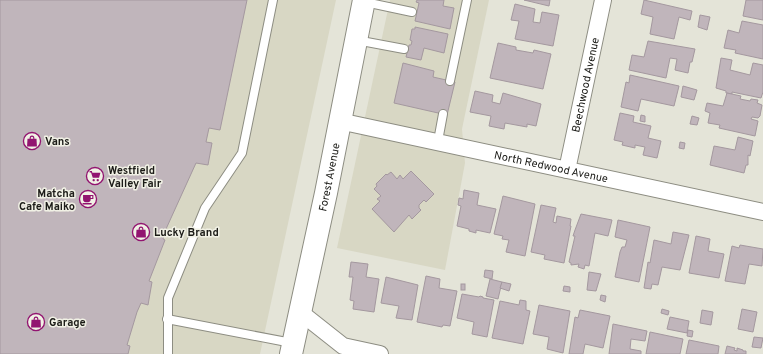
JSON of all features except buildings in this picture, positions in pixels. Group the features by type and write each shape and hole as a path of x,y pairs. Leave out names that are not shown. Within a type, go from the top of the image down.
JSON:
{"main road":[{"name":"Forest Avenue","path":"292,348 326,193 355,40 364,1"}],"street":[{"name":"Beechwood Avenue","path":"567,170 603,0"},
{"name":"North Redwood Avenue","path":"339,121 438,141 763,212"},
{"path":"300,312 343,346 380,354"}],"lane":[{"path":"168,354 168,298 205,208 242,153 273,0"},
{"path":"450,81 467,0"},
{"path":"364,1 412,12"},
{"path":"355,40 404,49"},
{"path":"438,141 443,114"},
{"path":"167,319 292,348"}],"shaded area":[{"name":"Westfield Valley Fair","path":"0,0 336,0 260,354 0,354"},
{"path":"390,0 489,0 462,129 465,163 445,270 337,248"}],"place":[{"name":"Vans","path":"32,141"},
{"name":"Westfield Valley Fair","path":"95,176"},
{"name":"Matcha Cafe Maiko","path":"88,199"},
{"name":"Lucky Brand","path":"141,232"},
{"name":"Garage","path":"36,322"}]}
